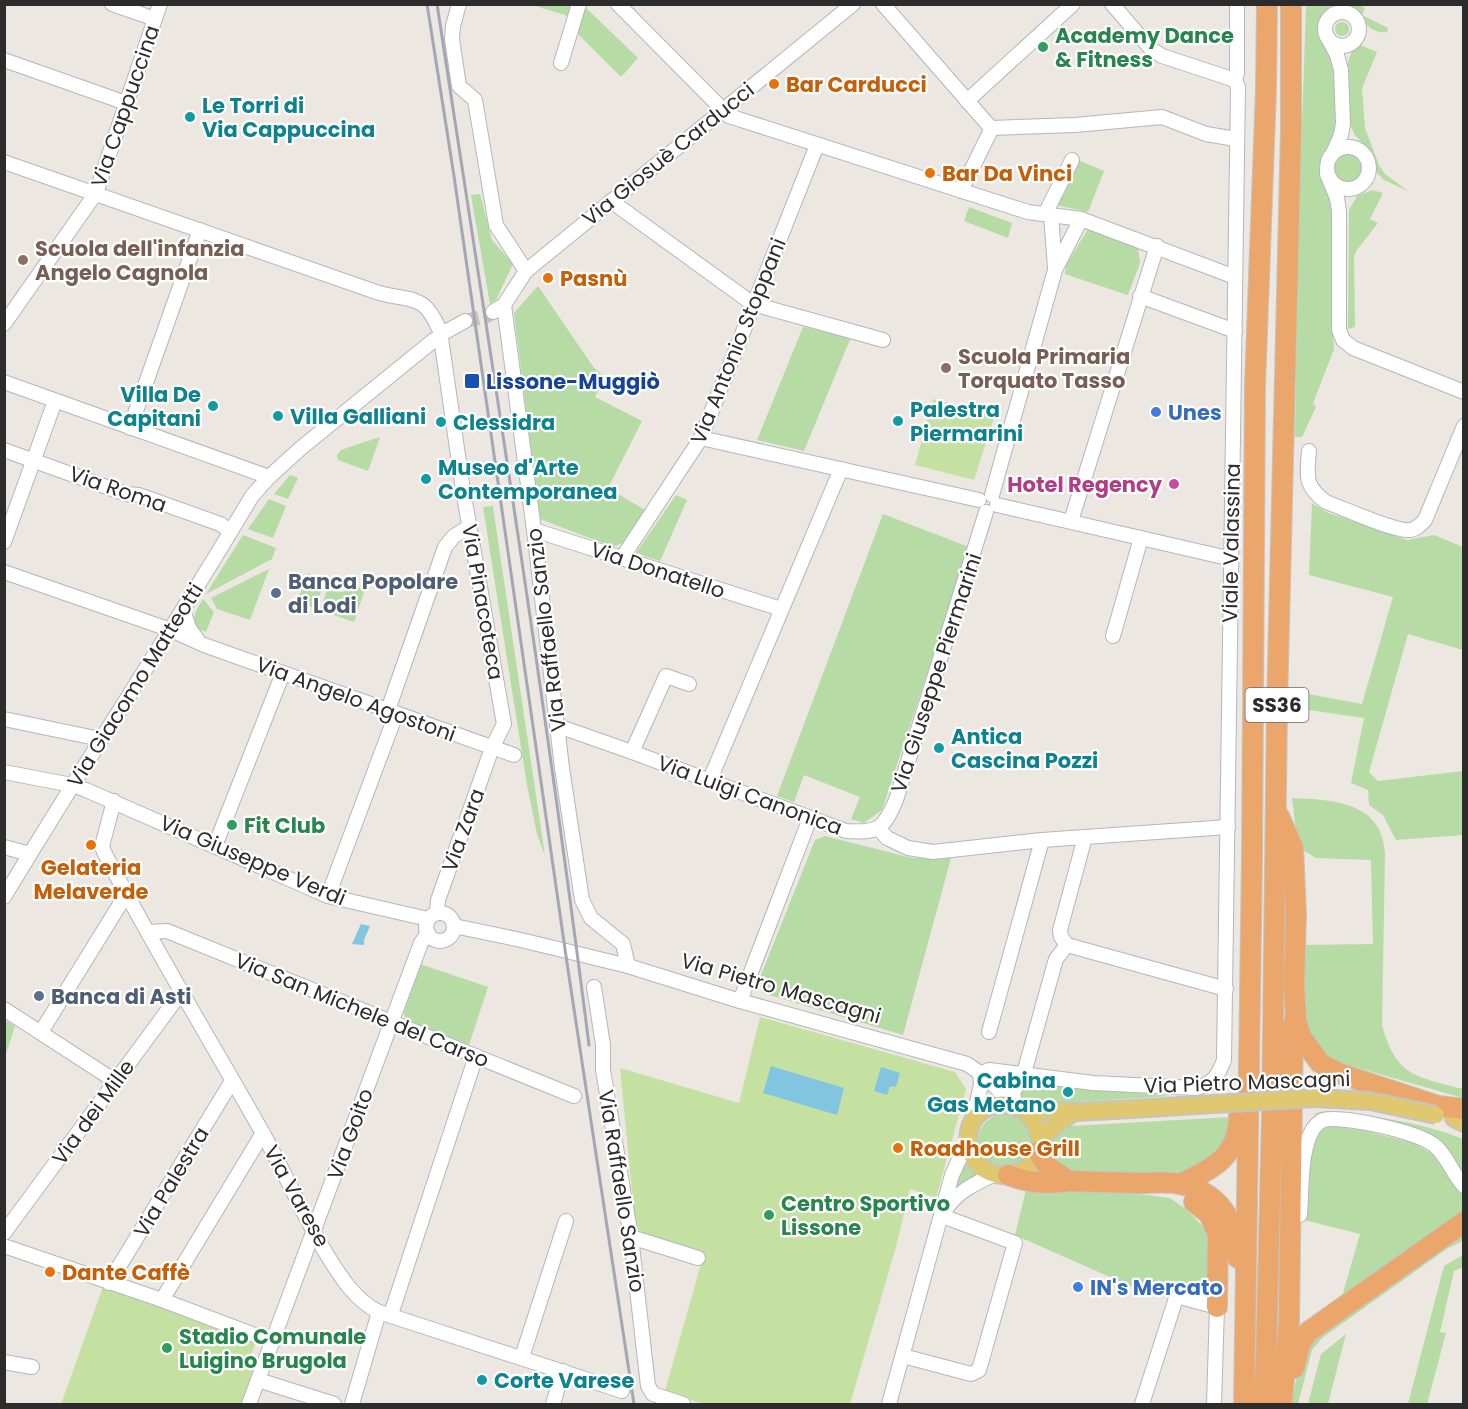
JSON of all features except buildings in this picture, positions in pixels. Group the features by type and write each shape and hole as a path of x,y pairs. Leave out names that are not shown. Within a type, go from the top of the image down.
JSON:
{"highway":[{"path":"1260,4 1266,63"},
{"name":"SS36","path":"1244,1404 1252,858 1255,385 1267,4"},
{"name":"SS36","path":"1276,1404 1266,1362 1291,130 1291,4"},
{"path":"1291,130 1297,68 1299,4"},
{"path":"1276,807 1293,848 1296,914 1289,1321 1276,1404"},
{"path":"1172,1184 1205,1173 1220,1163 1236,1141 1239,1126 1240,951 1252,858"},
{"path":"1294,985 1296,1021 1300,1037 1320,1063 1338,1073 1438,1106 1461,1117"},
{"path":"1039,1148 1049,1168 1069,1181"},
{"path":"1002,1175 1035,1183 1055,1184 1069,1181 1172,1184 1203,1193 1215,1201 1230,1220 1236,1237 1245,1354"},
{"path":"1172,1184 1209,1214 1215,1224 1219,1249 1217,1307"},
{"path":"1276,1404 1300,1344 1308,1332 1464,1222"}],"main road":[{"name":"Via Pietro Mascagni","path":"974,1121 988,1108 1015,1106 1075,1112 1315,1098 1370,1101 1461,1117"},
{"name":"Via Pietro Mascagni","path":"1015,1106 1036,1123 1039,1132 1039,1148"},
{"path":"974,1121 968,1140 972,1155 976,1162 988,1172 1002,1175 1026,1168 1064,1118 1075,1112"}],"street":[{"path":"112,4 155,19"},
{"name":"Via Cappuccina","path":"4,324 96,193 160,4"},
{"path":"459,4 452,39 459,86 475,100 496,225 526,271"},
{"path":"561,63 579,4"},
{"path":"618,4 729,116 1028,212 1081,219 1235,277"},
{"name":"Via Giosuè Carducci","path":"499,308 526,271 853,4"},
{"path":"883,4 991,128 1075,125 1162,117 1206,134 1236,139"},
{"path":"967,102 1073,4"},
{"path":"1112,4 1151,49 1235,80"},
{"name":"Viale Valassina","path":"1214,1080 1224,1060 1226,989 1238,87 1235,80 1237,73 1237,4"},
{"path":"1341,70 1350,43 1355,39 1359,28 1348,4"},
{"path":"1355,18 1347,12 1331,11 1325,28 1337,54 1341,70 1343,123 1341,135 1327,163 1327,174 1337,198 1340,231 1339,330 1343,340 1353,348 1463,391"},
{"path":"1328,38 1336,44 1350,43"},
{"path":"4,60 126,103"},
{"path":"1340,231 1347,202 1351,194 1364,182 1369,168 1368,161 1352,142 1343,123"},
{"path":"961,191 991,128"},
{"name":"Via Antonio Stoppani","path":"622,558 701,438 818,145"},
{"path":"1333,153 1344,147 1357,149 1362,153"},
{"path":"1048,214 1072,160"},
{"path":"4,162 379,293 414,299 429,310 440,334"},
{"path":"1327,174 1340,188 1353,189 1359,186"},
{"path":"611,201 753,304 884,340"},
{"name":"Via Giuseppe Piermarini","path":"1048,214 1055,270"},
{"name":"Via Giuseppe Piermarini","path":"878,828 888,819 896,800 989,503 1055,270 1081,219"},
{"path":"130,428 200,230"},
{"path":"1071,520 1157,246"},
{"path":"1140,296 1235,331"},
{"name":"Via Raffaello Sanzio","path":"499,308 534,530 562,768 582,900 591,918 623,944 628,966"},
{"path":"4,382 269,477 440,334 465,321"},
{"name":"Via Pinacoteca","path":"440,334 469,528 504,724 492,748"},
{"path":"4,542 55,401"},
{"path":"1309,451 1307,475 1309,486 1317,496 1326,502 1402,530 1411,530 1425,520 1464,426"},
{"path":"701,438 1071,520 1232,559"},
{"name":"Via Roma","path":"4,450 126,494 139,495 220,524 231,531"},
{"path":"709,782 841,469"},
{"name":"Via Giacomo Matteotti","path":"4,897 100,739 171,630 252,495 269,477"},
{"path":"328,896 392,712 445,547 454,536 469,528"},
{"name":"Via Donatello","path":"534,530 781,609"},
{"path":"1113,636 1141,538"},
{"name":"Via Angelo Agostoni","path":"4,572 171,630 282,673 514,755"},
{"path":"183,610 189,628 199,642"},
{"path":"215,846 282,673"},
{"path":"632,752 666,676 689,684"},
{"path":"4,719 100,739"},
{"name":"Via Luigi Canonica","path":"558,726 846,831 866,832 878,828"},
{"name":"Via Zara","path":"431,922 492,748"},
{"name":"Via Giuseppe Verdi","path":"4,772 72,785 114,801 328,896 431,922 449,916 454,926 452,934 446,939 434,939 431,922"},
{"name":"Via Varese","path":"114,801 102,846 128,898 262,1133 314,1231 347,1285 368,1307 622,1390"},
{"path":"740,1001 810,818"},
{"path":"878,828 886,838 908,848 933,852 1042,840 1228,827"},
{"path":"1085,837 1060,930 1061,937 1067,945 1226,989"},
{"path":"989,1032 1042,840"},
{"path":"4,847 30,854"},
{"path":"41,1032 122,901 128,898"},
{"name":"Via Goito","path":"249,1404 421,943 431,922"},
{"name":"Via Giuseppe Verdi","path":"454,926 628,966"},
{"name":"Via San Michele del Carso","path":"148,932 166,931 574,1096"},
{"path":"1024,1073 1056,959 1067,945"},
{"name":"Via Pietro Mascagni","path":"628,966 740,1001 967,1064 989,1080 1015,1106"},
{"name":"Via Raffaello Sanzio","path":"594,987 603,1045 603,1070 631,1237 648,1386 653,1394 683,1404"},
{"name":"Via dei Mille","path":"4,1233 182,991"},
{"path":"4,1009 115,1081"},
{"path":"352,1404 476,1056"},
{"name":"Via Pietro Mascagni","path":"980,1074 989,1070 1093,1083 1196,1088 1206,1086 1214,1080"},
{"path":"974,1121 981,1084 980,1074"},
{"path":"1015,1106 1012,1092 1020,1081 1038,1076"},
{"name":"Via Palestra","path":"110,1283 232,1081"},
{"path":"1300,1215 1307,1143 1314,1127 1320,1121 1332,1119 1394,1130 1432,1143 1445,1156 1464,1186"},
{"path":"162,1300 262,1133"},
{"path":"889,1404 952,1175 968,1140"},
{"path":"942,1216 952,1200 972,1184 1002,1175"},
{"path":"903,1356 971,1374 979,1370 1006,1276 1015,1243 942,1216"},
{"path":"522,1357 566,1221"},
{"path":"631,1237 698,1258"},
{"path":"4,1246 162,1300 273,1342"},
{"path":"1142,1404 1176,1298 1180,1297 1217,1307 1214,1404"},
{"path":"4,1362 32,1367"},
{"path":"553,1404 563,1371"},
{"path":"258,1380 334,1404"}],"green space":[{"path":"533,5 574,5 571,17"},
{"path":"1306,5 1330,5 1320,22 1319,31 1322,41 1335,62 1337,120 1335,133 1319,166 1320,174 1334,202 1332,322 1334,349 1313,403 1316,407 1302,437 1295,437 1299,216"},
{"path":"1352,5 1365,8 1362,15 1388,28 1387,32 1370,28"},
{"path":"584,6 638,58 621,77 576,32"},
{"path":"1339,22 1345,22 1349,29 1345,36 1339,36 1335,32 1335,26"},
{"path":"1360,45 1377,52 1362,88 1365,128 1379,165 1385,174 1408,191 1384,180 1377,173 1372,154 1355,135 1348,121 1348,62 1352,50"},
{"path":"1347,154 1357,159 1362,169 1357,179 1347,184 1337,179 1332,169 1337,159"},
{"path":"1078,160 1104,171 1088,212 1056,205"},
{"path":"1372,190 1383,193 1370,219 1378,223 1356,251 1354,257 1355,327 1348,329 1349,210 1357,196"},
{"path":"480,194 492,240 513,264 496,300 490,304 471,195"},
{"path":"969,207 1012,223 1008,238 964,221"},
{"path":"1088,229 1138,247 1140,263 1128,295 1065,274 1066,265"},
{"path":"538,286 594,368 605,377 595,397 642,421 608,488 645,510 622,543 613,547 540,519 514,313"},
{"path":"803,327 851,337 804,451 757,440"},
{"path":"933,399 995,415 974,480 915,465"},
{"path":"380,437 368,471 338,460 337,455 341,450"},
{"path":"290,475 298,478 288,499 274,494"},
{"path":"676,495 687,500 660,561 636,553"},
{"path":"269,499 286,506 273,538 248,529"},
{"path":"1312,503 1326,512 1407,540 1434,535 1463,547 1463,650 1408,634 1369,772 1378,781 1463,771 1463,835 1396,840 1383,815 1369,805 1368,790 1351,783 1364,718 1309,710 1308,694 1362,704 1393,597 1309,575"},
{"path":"493,506 545,856 537,834 527,785 483,507"},
{"path":"883,514 969,547 882,810 864,823 851,819 860,797 804,775 794,802 777,796"},
{"path":"243,535 276,548 272,559 206,594"},
{"path":"269,569 250,620 217,609 211,598"},
{"path":"309,572 311,579 322,589 314,608 297,601"},
{"path":"356,585 364,592 354,622 320,610 327,591 343,592"},
{"path":"203,599 214,612 206,632 194,622 195,614"},
{"path":"1292,798 1323,800 1352,807 1365,813 1375,823 1382,836 1385,853 1382,1025 1394,1055 1402,1065 1421,1077 1463,1089 1463,1098 1341,1063 1321,1050 1311,1039 1303,1018 1303,945 1373,944 1371,860 1316,858 1298,847"},
{"path":"825,836 912,858 951,858 903,1035 763,993 759,980 815,840"},
{"path":"420,964 488,987 469,1045 409,1022 405,1018 404,1013"},
{"name":"Centro Sportivo Lissone","path":"760,1017 955,1072 966,1089 936,1198 910,1189 896,1247 850,1404 703,1404 665,1391 704,1253 636,1232 620,1068 739,1103"},
{"path":"5,1020 15,1026 5,1057"},
{"path":"1058,1086 1172,1096 1030,1105 1019,1098 1023,1088"},
{"path":"1325,1111 1378,1117 1429,1128 1463,1139 1463,1174 1446,1148 1427,1133 1412,1127 1378,1120 1312,1114"},
{"path":"1000,1114 1010,1114 1020,1118 1028,1126 1032,1141 1028,1156 1020,1164 1010,1168 1000,1168 990,1164 982,1156 978,1146 978,1136 982,1126 990,1118"},
{"path":"1232,1117 1233,1126 1217,1157 1182,1176 1066,1174 1050,1157 1054,1138 1070,1126"},
{"path":"1325,1125 1361,1130 1414,1143 1432,1154 1463,1195 1463,1215 1341,1300 1360,1234 1304,1220 1311,1155 1314,1142"},
{"path":"966,1162 978,1178 953,1192"},
{"path":"1026,1190 1131,1193 1170,1198 1187,1210 1209,1233 1209,1304 1206,1310 1128,1285 1015,1235"},
{"path":"1463,1230 1463,1241 1448,1248 1322,1338 1312,1350 1298,1404 1291,1404 1299,1367 1314,1334"},
{"path":"1463,1255 1463,1267 1454,1271 1440,1332 1446,1333 1427,1404 1408,1404 1444,1266"},
{"name":"Stadio Comunale Luigino Brugola","path":"103,1287 256,1342 251,1355 262,1360 244,1404 61,1404"},
{"path":"1346,1334 1328,1404 1308,1404 1321,1354"}],"water":[{"path":"361,924 370,926 364,945 352,944"},
{"path":"771,1066 844,1088 837,1115 763,1093"},
{"path":"881,1067 900,1073 896,1087 890,1086 887,1095 874,1091"}],"tunnel":[{"path":"465,321 487,316 493,312"}],"railway":[{"path":"427,4 634,1404"},
{"path":"437,4 536,654 589,1045"}],"place":[{"name":"Academy Dance & Fitness","path":"1043,47"},
{"name":"Bar Carducci","path":"774,84"},
{"name":"Le Torri di Via Cappuccina","path":"190,117"},
{"name":"Bar Da Vinci","path":"930,173"},
{"name":"Scuola dell'infanzia Angelo Cagnola","path":"23,260"},
{"name":"Pasnù","path":"548,278"},
{"name":"Scuola Primaria Torquato Tasso","path":"946,368"},
{"name":"Lissone-Muggiò","path":"472,381"},
{"name":"Villa De Capitani","path":"213,406"},
{"name":"Unes","path":"1156,412"},
{"name":"Villa Galliani","path":"278,416"},
{"name":"Palestra Piermarini","path":"898,421"},
{"name":"Clessidra","path":"441,422"},
{"name":"Museo d'Arte Contemporanea","path":"426,479"},
{"name":"Hotel Regency","path":"1174,484"},
{"name":"Banca Popolare di Lodi","path":"276,593"},
{"name":"Antica Cascina Pozzi","path":"939,748"},
{"name":"Fit Club","path":"232,825"},
{"name":"Gelateria Melaverde","path":"91,845"},
{"name":"Banca di Asti","path":"39,996"},
{"name":"Cabina Gas Metano","path":"1068,1092"},
{"name":"Roadhouse Grill","path":"898,1148"},
{"name":"Centro Sportivo Lissone","path":"769,1215"},
{"name":"Dante Caffè","path":"50,1272"},
{"name":"IN's Mercato","path":"1078,1287"},
{"name":"Stadio Comunale Luigino Brugola","path":"167,1348"},
{"name":"Corte Varese","path":"482,1380"}]}
